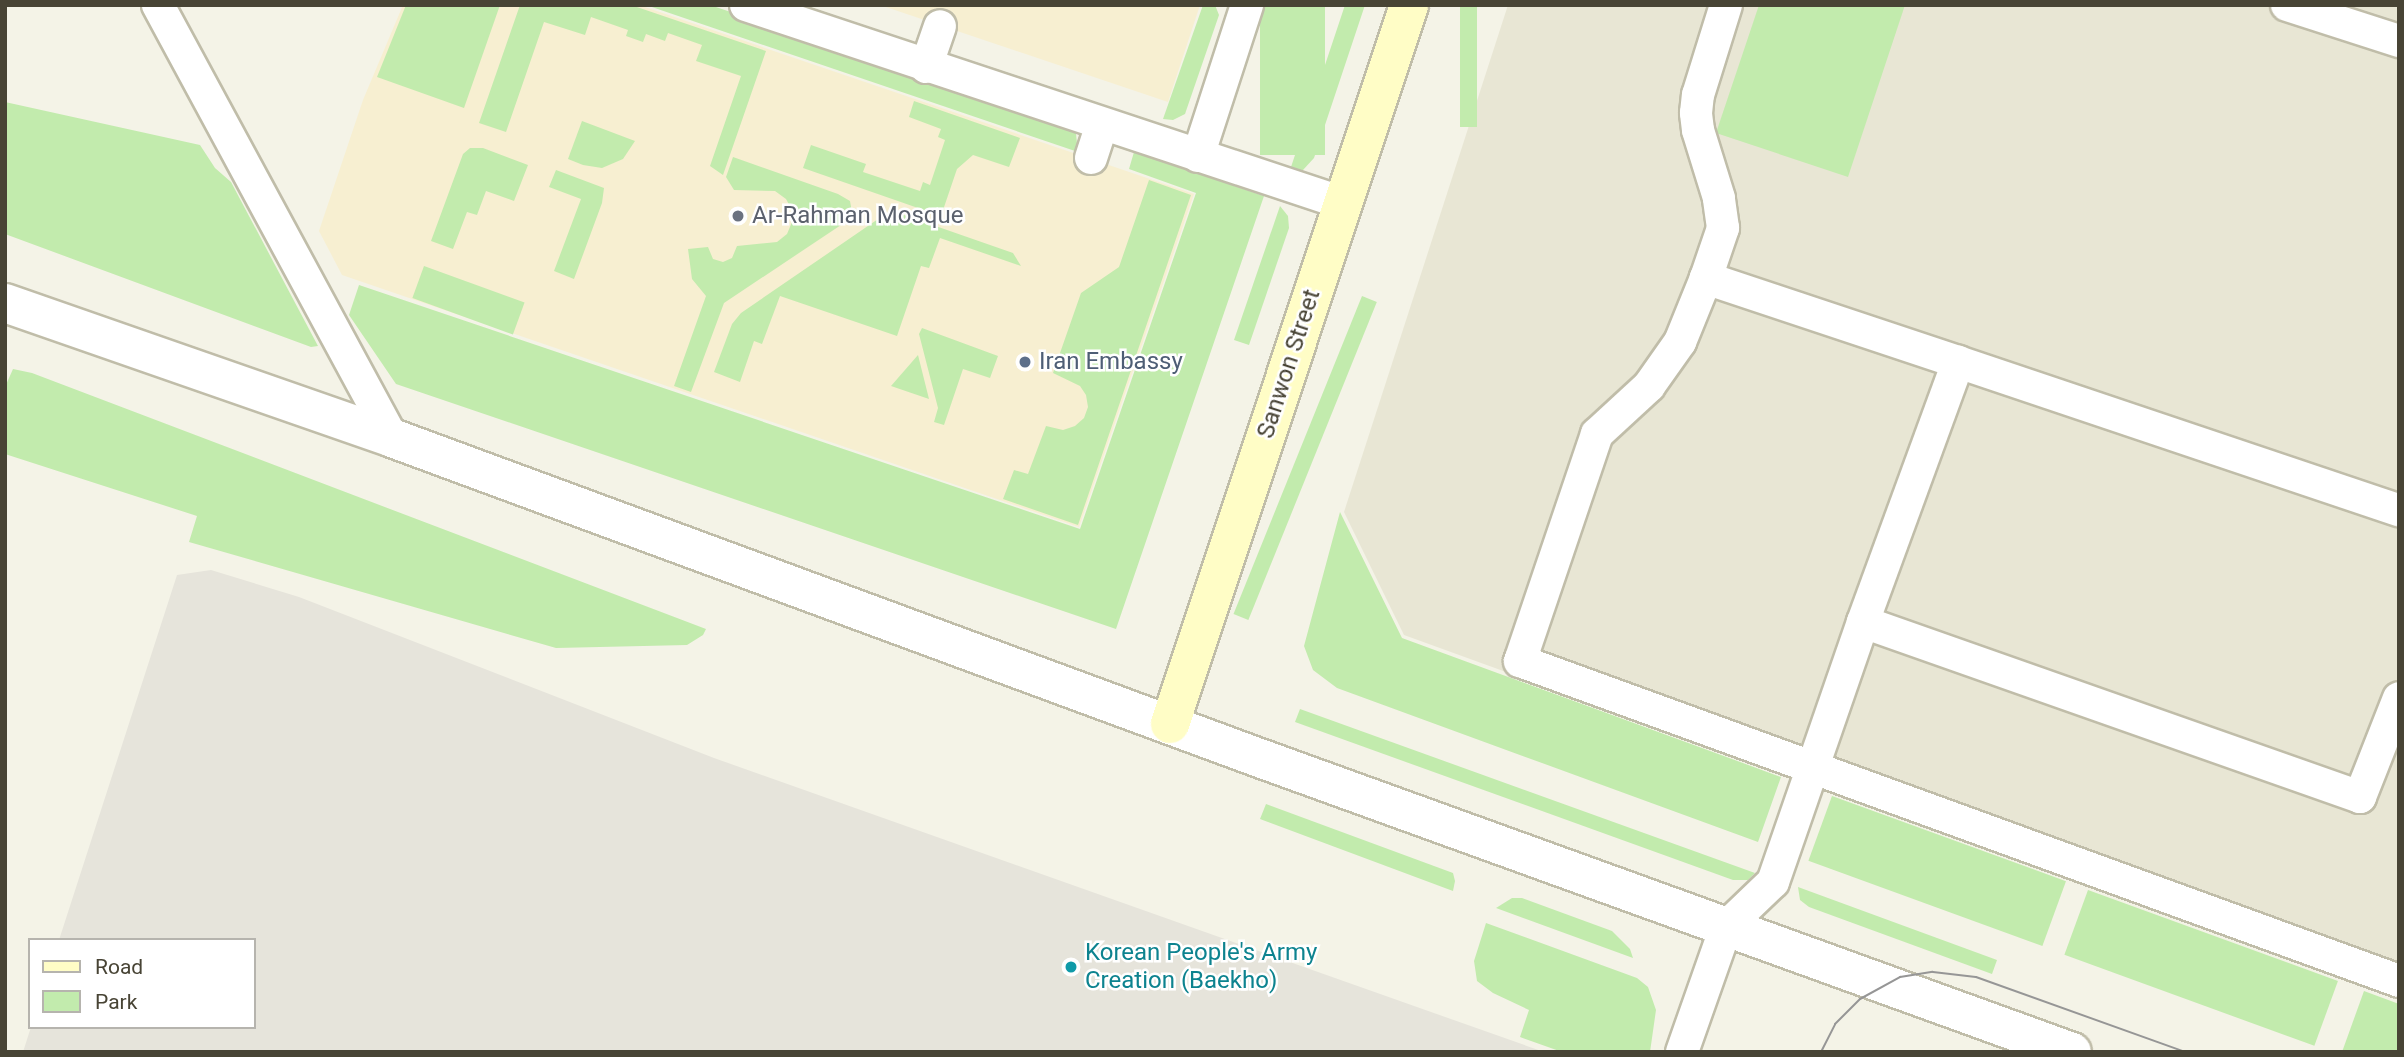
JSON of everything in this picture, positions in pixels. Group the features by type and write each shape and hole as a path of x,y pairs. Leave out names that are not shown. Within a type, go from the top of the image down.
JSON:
{"main road":[{"name":"Sanwon Street","path":"1170,724 1409,5"}],"street":[{"path":"158,5 393,438"},
{"path":"746,5 1343,204"},
{"path":"1198,156 1247,5"},
{"path":"1726,5 1698,95 1696,113 1698,130 1719,198 1723,229 1706,278 1672,353 1649,386 1597,434 1520,660 2399,981"},
{"path":"2287,5 2399,41"},
{"path":"926,67 940,26"},
{"path":"1091,158 1102,125"},
{"path":"1706,278 2399,510"},
{"path":"5,303 393,438 2073,1052"},
{"path":"1682,1052 1726,927 1773,882 1863,622 1958,362"},
{"path":"1863,622 2360,797 2399,698"}],"shaded area":[{"path":"403,5 639,5 1194,194 1079,527 342,275 319,231 363,100"},
{"path":"880,5 1200,5 1168,102"},
{"path":"1508,5 2399,5 2399,995 1404,635 1344,512"},
{"path":"211,570 299,597 714,758 1544,1052 23,1052 30,1029 256,1029 256,938 60,938 177,575"}],"green space":[{"path":"406,5 500,5 464,108 377,77"},
{"path":"520,5 631,5 766,51 723,175 710,166 741,76 696,61 702,45 668,33 665,41 646,34 643,42 626,36 628,30 591,17 585,35 544,22 506,132 479,123"},
{"path":"646,5 710,5 1070,127 1076,134 1078,152"},
{"path":"1203,5 1215,5 1219,15 1185,114 1173,120 1163,119"},
{"path":"1260,5 1325,5 1325,155 1260,155"},
{"path":"1345,5 1365,5 1314,158 1303,170 1289,173"},
{"path":"1460,5 1477,5 1477,127 1460,127"},
{"path":"1759,5 1905,5 1848,177 1716,133"},
{"path":"914,101 1020,138 1009,167 973,155 957,169 941,216 803,168 811,145 866,164 863,172 920,191 923,182 930,185 945,140 938,137 941,129 909,117"},
{"path":"5,102 200,145 215,168 231,182 318,346 311,347 5,234"},
{"path":"582,121 635,141 623,159 602,168 583,165 568,159"},
{"path":"470,148 483,148 528,165 514,201 486,191 477,215 467,212 453,249 431,241 463,154"},
{"path":"1134,152 1264,196 1116,629 396,384 349,315 359,285 1080,529 1196,193 1129,169"},
{"path":"733,157 838,194 850,201 852,212 847,221 724,303 691,392 674,386 706,296 692,279 688,249 708,247 713,259 723,262 732,258 737,246 777,242 787,234 792,222 792,210 786,199 775,191 734,190 726,177"},
{"path":"556,170 604,188 602,203 574,279 554,271 581,199 549,187"},
{"path":"1149,180 1191,195 1078,525 1003,499 1014,470 1028,474 1046,426 1063,430 1075,426 1084,418 1088,407 1086,395 1080,386 1053,373 1081,293 1119,267"},
{"path":"1280,206 1288,216 1289,228 1249,345 1234,340"},
{"path":"890,214 904,215 1013,253 1021,266 940,238 929,268 921,266 897,336 780,296 762,344 754,341 740,382 714,372 732,324 741,313 881,217"},
{"path":"424,266 525,303 513,335 412,298"},
{"path":"1362,296 1377,302 1248,620 1234,614"},
{"path":"922,328 998,356 990,378 963,369 944,425 934,422 938,408 919,334"},
{"path":"918,355 929,399 891,386"},
{"path":"13,369 32,373 706,629 703,635 687,645 556,648 189,542 197,516 5,454 5,387"},
{"path":"1340,512 1402,638 1781,777 1758,842 1337,688 1313,670 1304,646"},
{"path":"1300,709 1755,873 1748,880 1733,880 1295,722"},
{"path":"1832,796 2066,881 2042,946 1808,861"},
{"path":"1266,804 1453,873 1453,891 1260,819"},
{"path":"1798,887 1997,960 1992,974 1809,907 1800,900"},
{"path":"2088,890 2338,981 2314,1046 2064,955"},
{"path":"1512,898 1522,898 1612,931 1630,949 1633,958 1496,908"},
{"path":"1486,923 1637,978 1648,987 1656,1010 1650,1052 1562,1052 1520,1037 1529,1010 1493,993 1477,981 1474,961"},
{"path":"2364,991 2399,1004 2399,1052 2342,1052"}],"tram line":[{"path":"1821,1052 1835,1024 1860,999 1900,977 1933,972 1976,977 2185,1052"}],"place":[{"name":"Ar-Rahman Mosque","path":"738,216"},
{"name":"Iran Embassy","path":"1025,362"},
{"name":"Korean People's Army Creation (Baekho)","path":"1071,967"}]}
